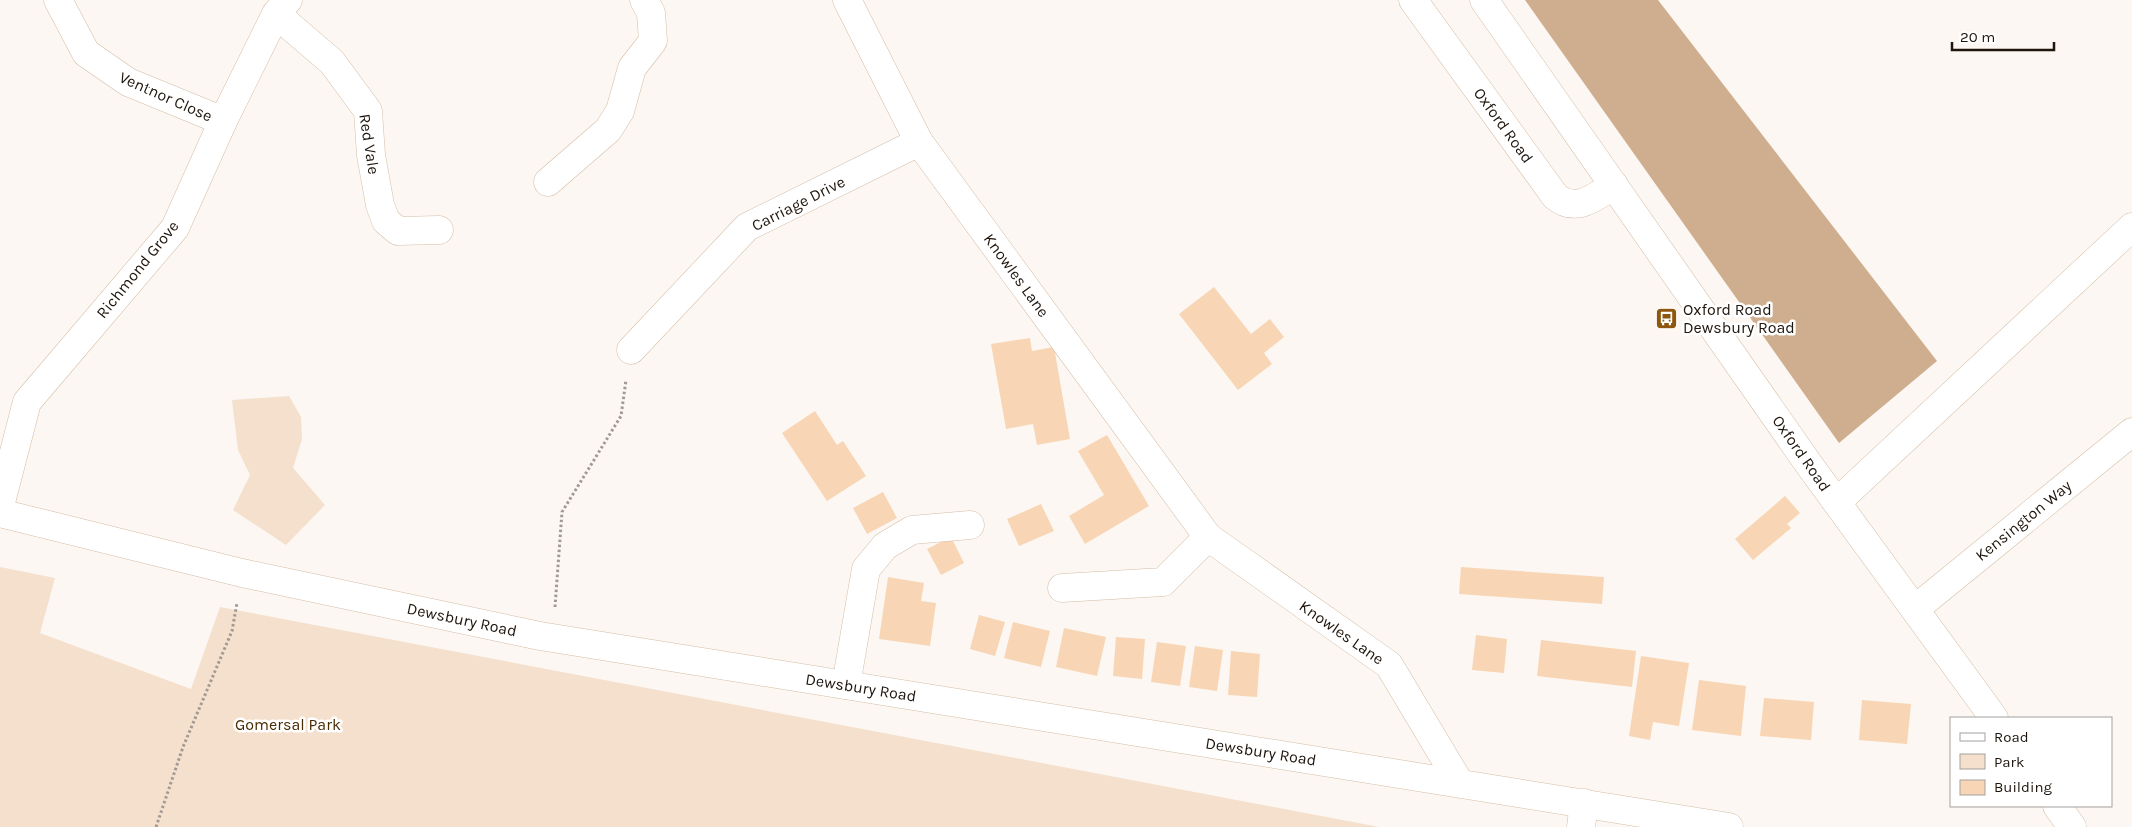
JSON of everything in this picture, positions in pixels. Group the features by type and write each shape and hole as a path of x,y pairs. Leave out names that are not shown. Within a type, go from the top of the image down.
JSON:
{"street":[{"name":"Ventnor Close","path":"58,0 86,53 128,82 223,121"},
{"path":"548,182 608,130 620,111 632,68 654,41 651,13 644,0"},
{"name":"Knowles Lane","path":"847,0 919,142 1208,537 1389,665 1458,782"},
{"name":"Oxford Road","path":"1413,0 1555,196 1562,201 1577,205 1584,203 1614,185"},
{"name":"Oxford Road","path":"1484,0 1837,502 1993,717"},
{"name":"Richmond Grove","path":"0,506 27,402 175,228 223,121 282,7"},
{"name":"Red Vale","path":"282,7 332,62 368,111 374,172 380,205 386,221 398,231 439,230"},
{"name":"Carriage Drive","path":"631,350 747,228 919,142"},
{"path":"1837,502 2132,227"},
{"name":"Kensington Way","path":"1915,609 2132,432"},
{"name":"Dewsbury Road","path":"0,513 242,573 546,637 1458,782 1583,815 1730,827"},
{"path":"846,684 866,569 885,546 912,530 970,525"},
{"path":"1062,588 1164,582 1208,537"},
{"path":"2058,807 2072,827"}],"path":[{"path":"557,581 562,512 621,416 631,350"},
{"path":"156,827 184,747 232,631 242,573"}],"green space":[{"path":"289,396 301,417 302,439 293,468 325,505 286,545 233,510 250,475 238,450 232,400"},
{"name":"Gomersal Park","path":"0,567 55,578 40,633 191,689 220,607 1379,827 0,827"}],"shaded area":[{"path":"1525,0 1658,0 1937,361 1839,443"}],"building":[{"path":"1214,287 1251,334 1270,319 1284,337 1264,353 1272,364 1238,390 1179,314"},
{"path":"1030,338 1032,351 1054,347 1070,439 1037,445 1033,424 1006,429 991,344"},
{"path":"815,411 837,445 843,441 866,476 827,501 782,433"},
{"path":"1107,435 1149,506 1085,544 1069,516 1104,495 1078,451"},
{"path":"883,492 897,518 867,534 853,508"},
{"path":"1785,496 1800,513 1787,524 1791,528 1753,560 1735,539"},
{"path":"1041,504 1054,531 1019,546 1007,519"},
{"path":"951,537 964,563 941,575 927,549"},
{"path":"1461,567 1604,577 1602,604 1459,594"},
{"path":"888,577 924,583 921,601 936,603 930,646 879,639"},
{"path":"979,615 1005,622 995,656 970,649"},
{"path":"1013,622 1050,631 1041,667 1004,658"},
{"path":"1064,628 1106,637 1097,676 1056,667"},
{"path":"1476,635 1507,639 1504,673 1472,670"},
{"path":"1116,637 1145,639 1142,679 1113,676"},
{"path":"1541,640 1636,651 1632,687 1537,676"},
{"path":"1157,642 1186,646 1180,686 1151,682"},
{"path":"1195,646 1223,650 1217,691 1189,687"},
{"path":"1231,651 1260,654 1257,697 1228,695"},
{"path":"1641,656 1689,663 1679,726 1653,722 1650,740 1629,736"},
{"path":"1699,680 1746,686 1741,736 1692,730"},
{"path":"1764,698 1814,702 1811,740 1760,736"},
{"path":"1862,700 1911,704 1907,744 1859,740"}],"place":[{"name":"Oxford Road Dewsbury Road","path":"1667,318"}]}
